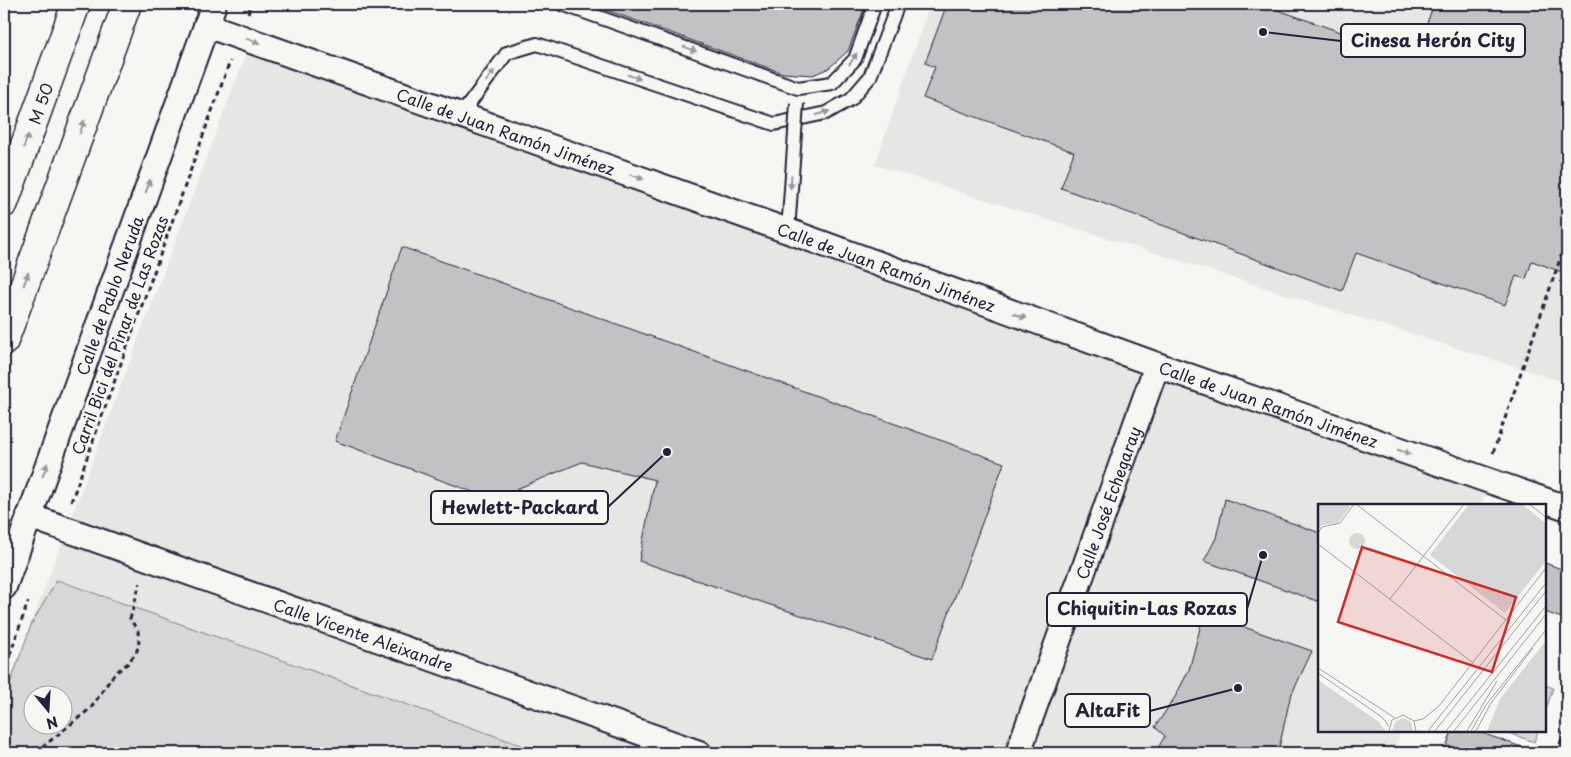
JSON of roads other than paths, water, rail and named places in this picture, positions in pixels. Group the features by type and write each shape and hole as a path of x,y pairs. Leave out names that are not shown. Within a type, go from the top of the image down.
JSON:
{"highway":[{"name":"M 50","path":"4,203 76,4"},
{"path":"4,342 127,4"}],"street":[{"name":"Calle de Juan Ramón Jiménez","path":"210,15 238,36 788,231 1157,365 1567,508"},
{"name":"Calle de Pablo Neruda","path":"4,587 210,15"},
{"name":"Calle José Echegaray","path":"1018,753 1157,365"},
{"name":"Calle Vicente Aleixandre","path":"29,516 699,753"}],"lane":[{"path":"562,4 798,88 832,83 855,59 875,4"},
{"path":"461,115 508,53 537,44 774,124 826,113 850,99 870,77 898,4"},
{"path":"788,231 798,88"}],"place":[{"name":"Cinesa Herón City","path":"1263,32"},
{"name":"Hewlett-Packard","path":"667,452"},
{"name":"Chiquitin-Las Rozas","path":"1263,555"},
{"name":"AltaFit","path":"1238,688"}]}
